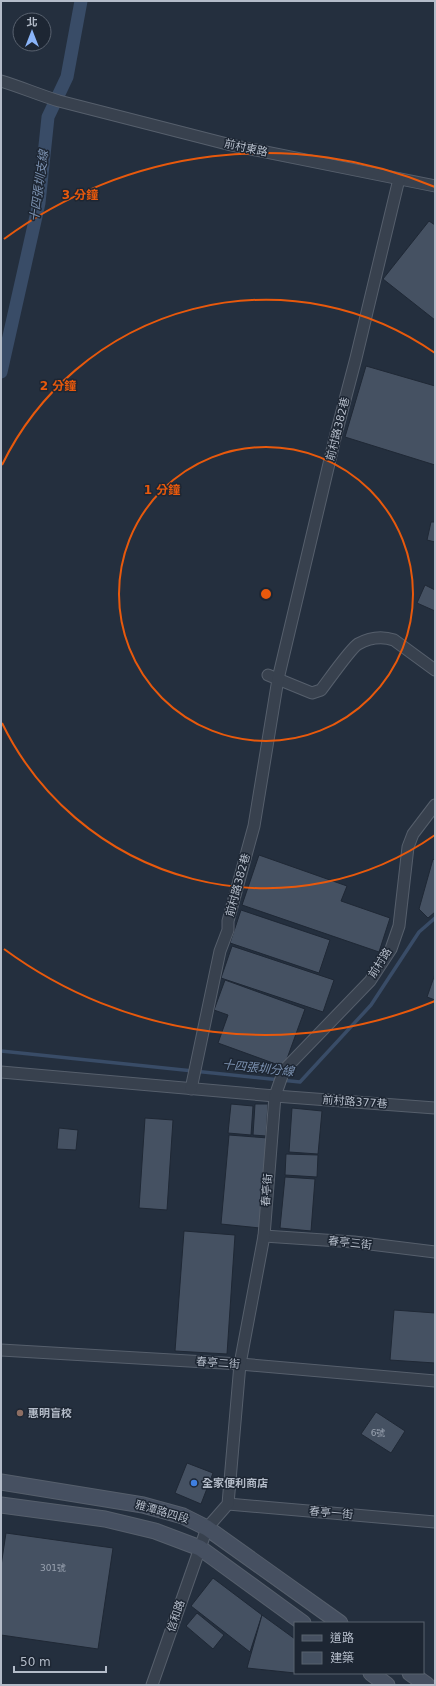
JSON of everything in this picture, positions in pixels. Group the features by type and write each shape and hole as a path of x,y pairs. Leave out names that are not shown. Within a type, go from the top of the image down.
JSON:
{"street":[{"name":"前村東路","path":"1,81 26,88 39,95 59,101 231,145 435,186"},
{"name":"前村路382巷","path":"191,1089 220,951 228,930 228,921 254,826 273,677 336,434 399,179"},
{"path":"273,677 312,693 321,690 356,645 371,638 387,638 394,640 435,670"},
{"name":"前村路","path":"275,1096 284,1070 370,980 391,949 399,926 408,847 413,834 435,805"},
{"path":"1,1072 275,1096"},
{"name":"前村路377巷","path":"275,1096 435,1108"},
{"name":"春亭街","path":"228,1504 240,1364 264,1236 275,1096"},
{"name":"春亭三街","path":"264,1236 354,1242 435,1252"},
{"name":"春亭二街","path":"1,1350 240,1364 435,1381"},
{"name":"雅潭路四段","path":"1,1482 143,1505 183,1516 207,1528 339,1622"},
{"path":"200,1548 207,1528 228,1504"},
{"name":"春亭一街","path":"228,1504 435,1522"},
{"name":"雅潭路四段","path":"1,1505 105,1519 156,1531 200,1548 302,1622"},
{"name":"信和路","path":"152,1685 200,1548"},
{"path":"371,1674 387,1685"},
{"path":"411,1674 426,1685"}],"building":[{"path":"429,221 435,225 435,320 383,279"},
{"path":"366,366 435,386 435,465 345,437"},
{"path":"431,522 435,522 435,542 427,540"},
{"path":"425,585 435,590 435,611 417,603"},
{"path":"259,855 347,886 341,901 390,918 379,952 242,905"},
{"path":"433,859 435,861 435,912 428,918 419,909"},
{"path":"241,910 330,940 319,973 230,943"},
{"path":"232,946 334,980 323,1012 221,978"},
{"path":"435,974 435,1000 427,997"},
{"path":"225,980 305,1009 284,1067 218,1043 228,1015 214,1010"},
{"path":"231,1104 253,1106 251,1135 228,1133"},
{"path":"255,1104 268,1104 266,1136 253,1135"},
{"path":"292,1108 322,1111 318,1154 289,1152"},
{"path":"145,1118 173,1120 167,1210 139,1208"},
{"path":"59,1128 78,1130 76,1150 57,1149"},
{"path":"229,1135 268,1138 260,1228 221,1224"},
{"path":"286,1154 318,1155 317,1177 285,1175"},
{"path":"285,1177 315,1179 311,1231 280,1228"},
{"path":"184,1231 235,1235 227,1354 175,1351"},
{"path":"394,1310 435,1313 435,1363 390,1360"},
{"path":"376,1412 405,1431 391,1453 361,1434"},
{"name":"全家便利商店","path":"187,1463 213,1473 201,1504 175,1493"},
{"path":"6,1533 113,1548 98,1649 1,1635 1,1566"},
{"path":"213,1578 262,1615 250,1652 191,1606"},
{"path":"197,1613 224,1635 213,1649 186,1626"},
{"path":"262,1615 294,1638 294,1673 247,1668"}],"waterway":[{"name":"十四張圳支線","path":"1,372 39,203 48,117 67,77 81,1"},
{"name":"十四張圳分線","path":"1,1051 300,1082 371,1005 419,932 435,918"}],"place":[{"name":"惠明盲校","path":"20,1413"},
{"name":"全家便利商店","path":"194,1483"}]}
